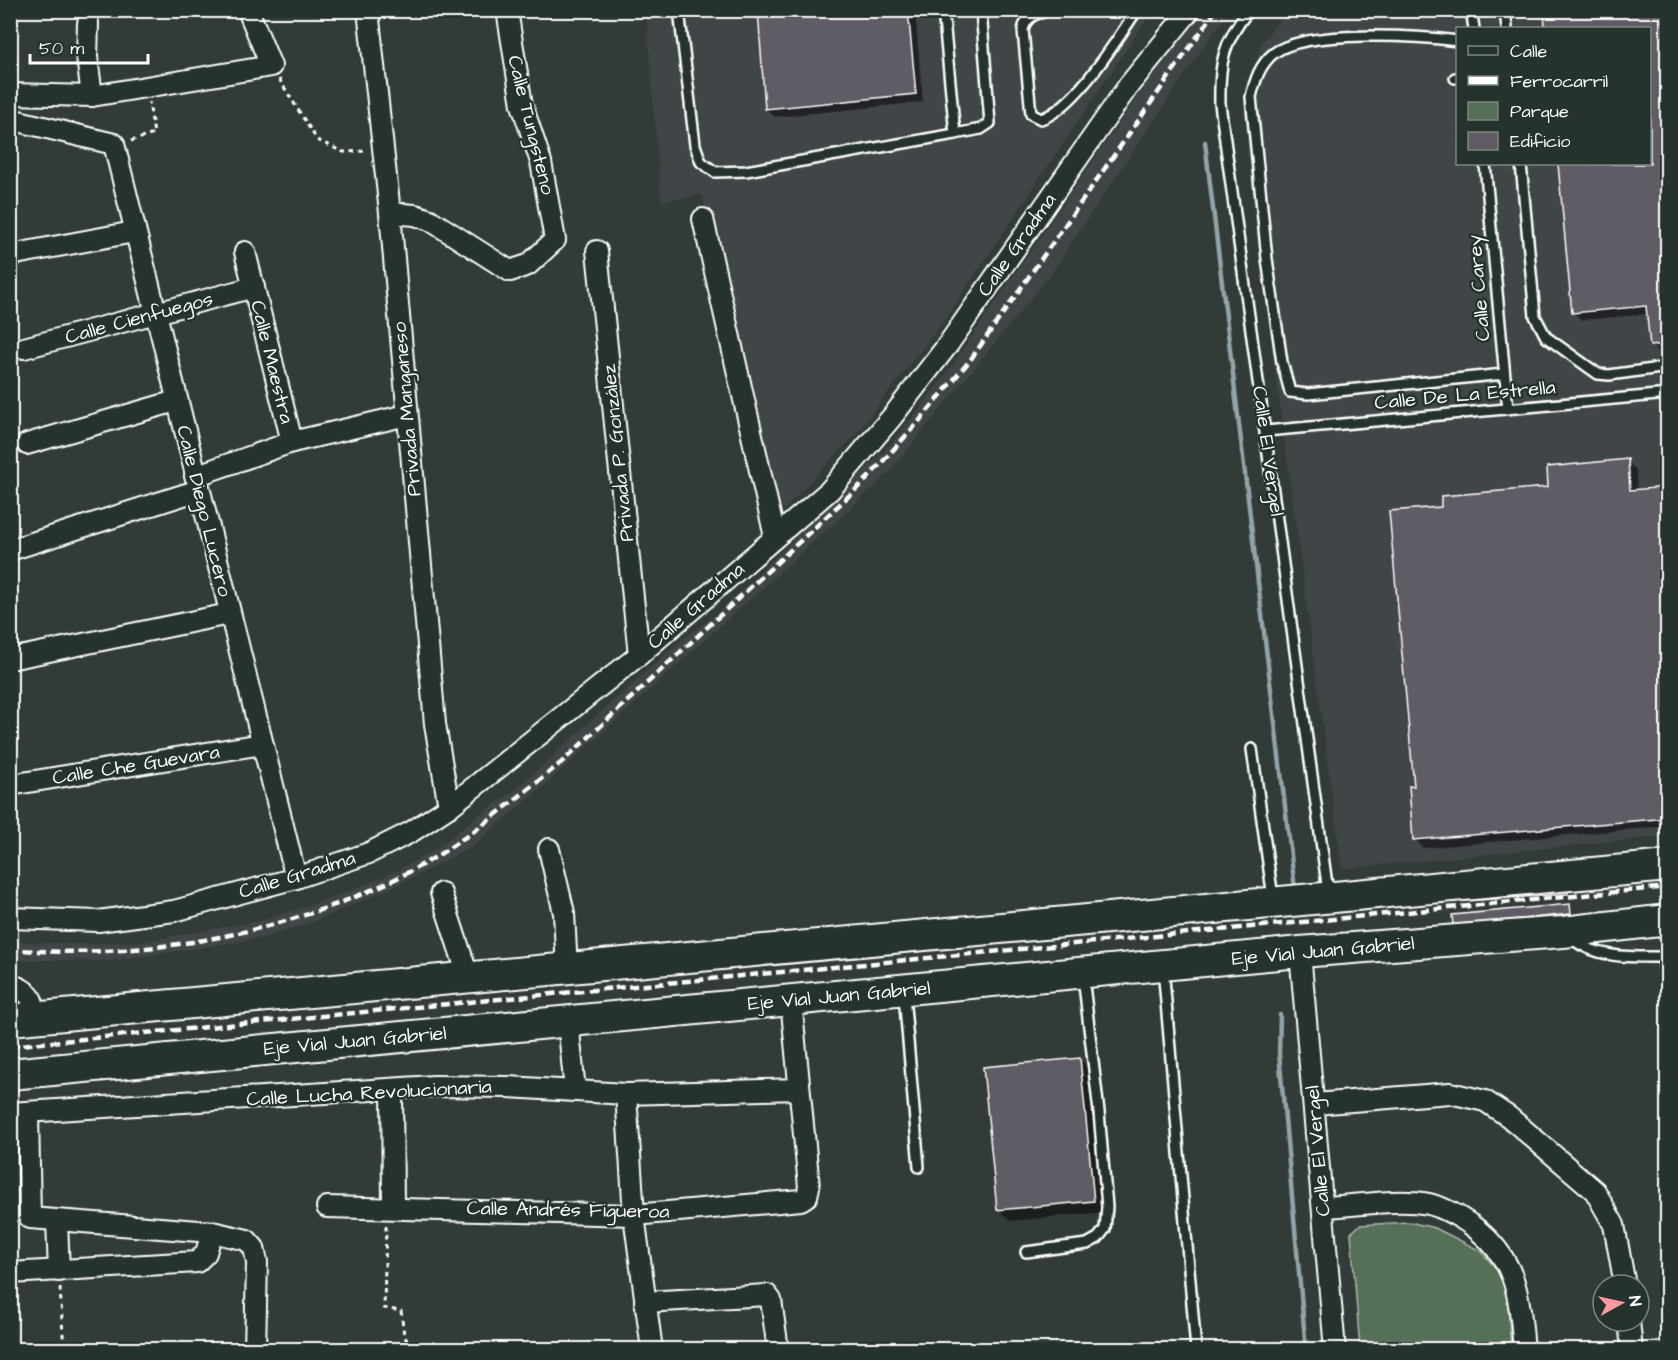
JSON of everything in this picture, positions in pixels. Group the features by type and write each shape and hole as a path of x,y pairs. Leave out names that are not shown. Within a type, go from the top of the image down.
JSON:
{"main road":[{"path":"23,1019 1668,866"},
{"name":"Eje Vial Juan Gabriel","path":"10,1074 1300,952 1563,932 1668,920"}],"street":[{"path":"10,94 92,96 271,66 248,10"},
{"name":"Privada Manganeso","path":"368,10 381,150 390,213 435,723 449,807"},
{"name":"Calle Tungsteno","path":"390,213 415,215 430,220 510,271 528,265 555,240 540,162 522,105 507,10"},
{"name":"Calle Gradma","path":"10,918 98,921 174,911 296,878 369,853 411,832 449,807 639,655 830,490 892,417 947,346 1129,85 1190,10"},
{"path":"88,23 87,57 92,96"},
{"path":"10,119 114,144"},
{"name":"Calle Diego Lucero","path":"114,144 296,878"},
{"path":"703,219 776,537"},
{"path":"10,255 134,232"},
{"name":"Privada P. González","path":"597,251 639,655"},
{"name":"Calle Maestra","path":"10,550 197,483 292,442 245,252"},
{"name":"Calle Cienfuegos","path":"24,348 254,287"},
{"path":"27,444 176,401"},
{"path":"292,442 407,415"},
{"path":"10,659 230,614"},
{"name":"Calle Che Guevara","path":"10,785 262,744"},
{"path":"549,849 564,913 567,970"},
{"path":"441,893 469,979"},
{"name":"Calle El Vergel","path":"1300,952 1335,1350"},
{"path":"10,985 26,990 34,999 23,1019"},
{"path":"791,1000 799,1089"},
{"path":"568,1021 575,1091"},
{"name":"Calle Lucha Revolucionaria","path":"19,1113 455,1086 626,1094 799,1089"},
{"path":"392,1089 393,1207"},
{"name":"Calle Andrés Figueroa","path":"327,1207 634,1215 794,1202 807,1197 809,1187 799,1089"},
{"path":"1315,1104 1450,1093 1485,1101 1509,1117 1595,1191 1614,1225 1623,1273"},
{"path":"626,1094 634,1215 652,1350"},
{"path":"19,1113 30,1218 57,1222 212,1232 247,1240 254,1248 257,1262 255,1350"},
{"path":"1323,1207 1428,1204 1453,1212 1484,1234 1505,1258 1519,1297 1524,1350"},
{"path":"57,1222 59,1271"},
{"path":"10,1273 197,1262 206,1253 212,1232"},
{"path":"645,1302 767,1295 771,1300 778,1350"},
{"path":"1630,1333 1632,1350"}],"lane":[{"path":"679,10 695,145 701,162 715,172 746,171 987,127 991,115 981,10"},
{"path":"943,10 955,134"},
{"path":"1051,10 1029,18 1024,22 1023,30 1030,114 1041,119 1063,106 1097,66 1137,10"},
{"name":"Calle El Vergel","path":"1249,10 1237,25 1222,54 1219,86 1329,898"},
{"path":"1471,10 1474,27"},
{"path":"1505,10 1507,27"},
{"path":"1456,41 1388,36 1305,41 1288,45 1264,62 1254,82 1251,97 1267,259 1282,362 1290,392 1308,394 1504,374"},
{"name":"Calle Carey","path":"1485,165 1508,410"},
{"path":"1521,165 1535,316 1546,337 1598,374 1609,375 1668,367"},
{"name":"Calle De La Estrella","path":"1266,431 1668,394"},
{"path":"1252,749 1274,904"},
{"path":"1563,932 1597,952 1630,957 1665,957 1668,995"},
{"path":"1163,965 1196,1350"},
{"path":"1026,1252 1087,1244 1098,1238 1105,1229 1107,1207 1099,1112 1082,973"},
{"path":"904,989 919,1167"}],"path":[{"path":"271,66 317,140 343,152 381,150"},
{"path":"114,144 154,134 146,86"},
{"path":"393,1207 386,1224 384,1308 402,1311 404,1335 412,1350"},
{"path":"59,1271 64,1350"}],"shaded area":[{"path":"646,11 1152,11 946,318 855,435 774,520 702,195 661,201"},
{"path":"1201,11 1231,11 1213,33 1048,278 886,476 544,786 470,848 404,882 316,921 263,938 111,961 11,960 10,941 79,944 144,941 264,920 343,894 394,872 436,849 473,819 509,795 673,647 721,610 891,444 946,374 1169,50"},
{"path":"1286,11 1667,11 1667,836 1342,869 1253,206 1244,105 1262,42"}],"green space":[{"path":"1409,1222 1435,1228 1481,1251 1506,1280 1511,1349 1360,1349 1351,1233 1360,1225"}],"building":[{"path":"758,10 908,10 916,94 765,109"},
{"path":"1544,10 1668,10 1668,344 1650,346 1646,306 1572,313 1558,165 1651,165 1651,27 1545,27"},
{"path":"1628,459 1630,490 1668,487 1668,818 1413,840 1409,786 1414,786 1389,511 1441,507 1441,496 1548,487 1547,467"},
{"path":"1567,882 1568,894 1451,902 1450,891"},
{"path":"1570,904 1571,914 1453,926 1452,915"},
{"path":"1080,1058 1094,1201 997,1210 983,1067"}],"waterway":[{"path":"1205,142 1295,889"},
{"path":"1280,1015 1279,1053 1306,1350"}],"railway":[{"path":"10,949 62,952 171,945 225,936 279,923 381,886 427,862 496,814 562,762 867,479 921,419 971,359 1216,10"},
{"path":"10,1046 1668,887"}]}
